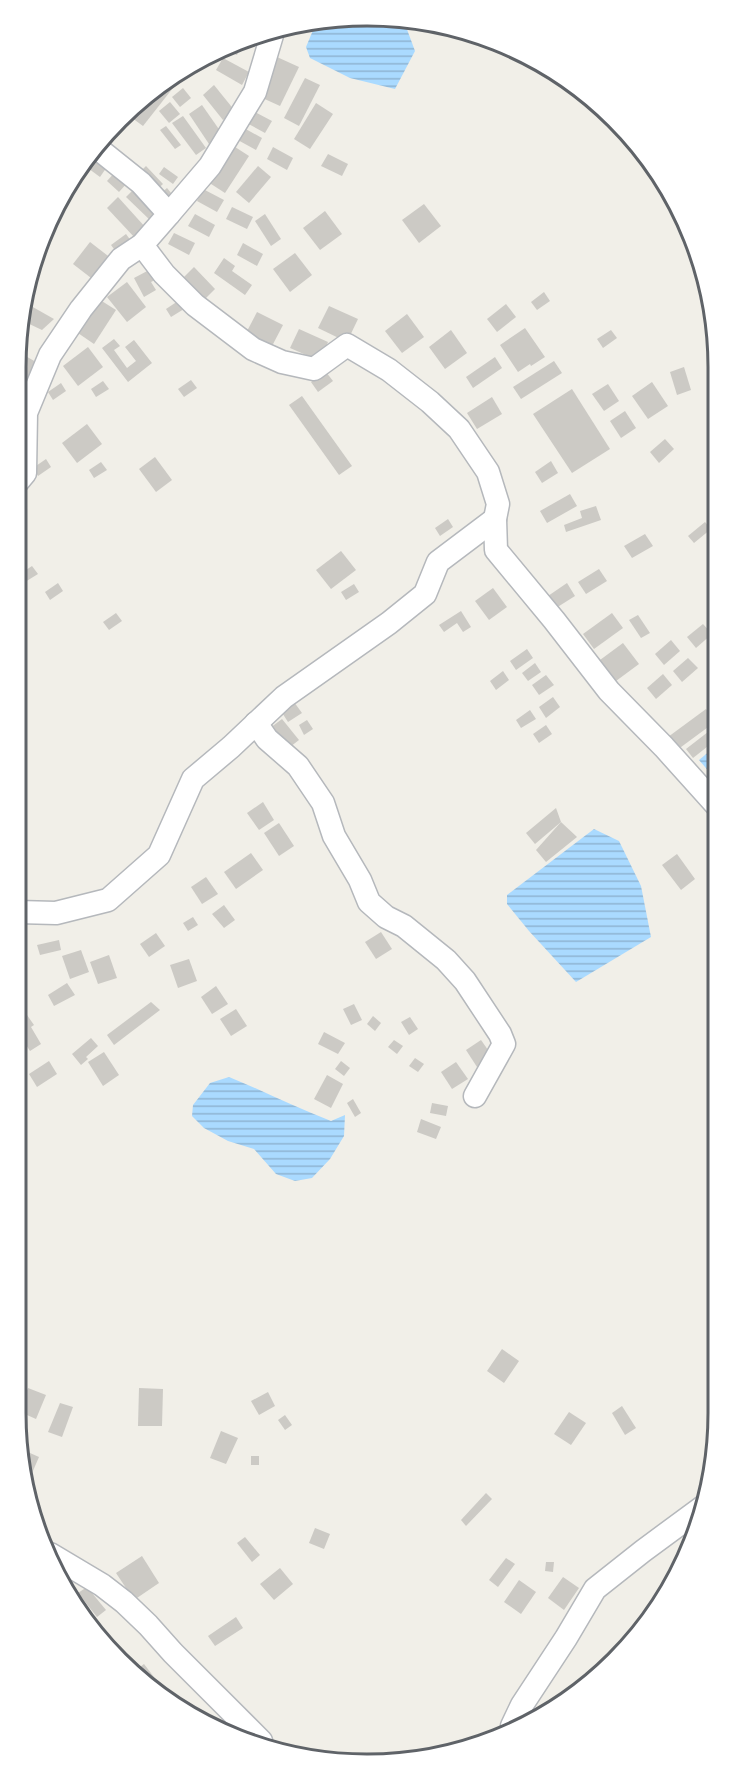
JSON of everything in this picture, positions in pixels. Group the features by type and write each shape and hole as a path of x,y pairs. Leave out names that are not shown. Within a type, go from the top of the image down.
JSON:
{"street":[{"path":"26,413 50,355 81,309 121,260 142,245 210,166 255,92 271,40"},
{"path":"102,152 141,183 169,214"},
{"path":"142,245 164,274 195,304 254,349 282,362 314,369 348,345 389,370 430,402 459,429 488,472 498,504 495,519 496,550 609,691 708,796"},
{"path":"26,912 56,913 108,900 159,855 193,779 284,697 389,623 424,594 438,562 495,519"},
{"path":"256,723 267,739 298,766 323,804 334,836 360,880 369,902 386,917 404,926 446,960 465,981 500,1034 504,1044 476,1096"},
{"path":"515,1719 595,1589 692,1515"},
{"path":"59,1560 102,1585 124,1602 250,1733"}],"water":[{"path":"345,26 389,26 406,28 415,51 395,89 350,78 310,58 306,47 313,30"},
{"path":"708,752 708,770 699,760"},
{"path":"594,829 619,841 641,886 651,937 576,982 507,904 507,895"},
{"path":"229,1077 331,1121 345,1115 344,1136 330,1159 312,1178 295,1181 276,1174 254,1149 228,1141 204,1128 192,1116 193,1105 210,1083"}],"building":[{"path":"277,57 299,67 280,106 258,96"},
{"path":"223,58 249,72 242,85 216,70"},
{"path":"305,78 320,85 299,126 284,118"},
{"path":"177,83 143,126 133,119"},
{"path":"214,85 235,111 223,120 203,95"},
{"path":"183,88 191,98 180,107 172,97"},
{"path":"170,102 180,114 169,123 159,111"},
{"path":"316,103 333,114 310,149 294,139"},
{"path":"202,105 223,135 209,144 189,114"},
{"path":"251,110 272,121 265,133 245,122"},
{"path":"183,116 206,148 196,155 172,123"},
{"path":"166,126 181,145 175,149 160,130"},
{"path":"242,127 262,138 256,150 236,139"},
{"path":"232,145 249,156 225,193 208,182"},
{"path":"273,147 293,158 287,170 267,159"},
{"path":"328,154 348,164 342,176 321,166"},
{"path":"98,156 109,164 100,177 89,169"},
{"path":"146,166 163,184 155,191 138,174"},
{"path":"258,166 271,177 249,203 236,192"},
{"path":"164,167 178,177 173,184 159,174"},
{"path":"116,171 128,182 119,192 107,181"},
{"path":"167,188 176,199 168,205 159,195"},
{"path":"203,189 224,200 217,212 197,201"},
{"path":"132,191 158,216 152,222 126,197"},
{"path":"118,197 146,228 135,238 107,208"},
{"path":"424,204 441,226 419,243 402,220"},
{"path":"232,207 253,217 247,229 226,219"},
{"path":"325,211 342,234 320,250 303,228"},
{"path":"195,214 215,225 209,237 188,226"},
{"path":"265,214 281,239 271,246 255,221"},
{"path":"174,233 195,243 189,255 168,244"},
{"path":"126,234 134,245 119,256 111,245"},
{"path":"90,242 112,259 95,281 73,264"},
{"path":"243,243 263,254 257,266 237,255"},
{"path":"295,253 312,275 290,292 273,269"},
{"path":"224,258 235,266 232,271 252,285 245,295 214,273"},
{"path":"194,267 215,289 202,302 181,280"},
{"path":"151,269 157,279 151,282 156,290 144,297 134,278"},
{"path":"127,282 146,307 127,322 107,297"},
{"path":"544,292 550,301 537,310 531,302"},
{"path":"97,298 116,310 94,344 75,331"},
{"path":"178,301 184,309 171,317 166,309"},
{"path":"506,304 516,317 497,332 487,319"},
{"path":"31,306 54,319 42,330 28,323"},
{"path":"329,306 358,319 347,342 318,328"},
{"path":"257,312 283,325 271,348 245,335"},
{"path":"407,314 424,337 402,353 385,331"},
{"path":"525,328 545,357 518,372 500,345"},
{"path":"299,329 328,342 320,361 290,348"},
{"path":"451,330 467,353 445,369 429,347"},
{"path":"611,330 617,338 603,348 597,339"},
{"path":"114,339 120,346 114,350 127,368 136,361 125,347 134,340 152,363 128,382 102,348"},
{"path":"88,347 103,367 78,386 63,366"},
{"path":"26,356 36,362 26,380"},
{"path":"495,357 502,368 473,388 466,377"},
{"path":"554,361 562,373 521,399 513,387"},
{"path":"684,367 691,390 677,395 670,372"},
{"path":"326,372 333,381 318,392 311,382"},
{"path":"191,380 197,388 184,397 178,389"},
{"path":"103,381 109,389 96,397 91,389"},
{"path":"652,382 668,406 648,419 632,396"},
{"path":"61,383 66,391 53,400 48,392"},
{"path":"608,384 619,401 604,411 592,394"},
{"path":"572,389 610,449 572,473 533,414"},
{"path":"302,396 352,466 339,475 289,405"},
{"path":"492,397 502,414 477,429 467,413"},
{"path":"625,411 636,428 621,438 610,421"},
{"path":"87,424 102,444 77,463 62,443"},
{"path":"665,439 674,449 659,463 650,452"},
{"path":"155,457 172,480 156,492 139,469"},
{"path":"46,459 51,467 38,476 33,468"},
{"path":"551,461 558,473 542,483 535,472"},
{"path":"101,462 107,470 94,478 89,470"},
{"path":"570,494 577,506 547,523 540,511"},
{"path":"596,506 601,520 566,532 564,525 582,518 580,511"},
{"path":"448,519 453,527 440,536 435,528"},
{"path":"705,522 708,526 708,531 694,543 688,536"},
{"path":"645,534 653,546 632,558 624,546"},
{"path":"341,551 356,570 331,589 316,570"},
{"path":"32,566 38,574 26,581 26,570"},
{"path":"599,569 607,581 586,594 578,582"},
{"path":"58,583 63,591 50,600 45,592"},
{"path":"567,583 575,596 556,608 548,596"},
{"path":"354,584 359,592 346,600 341,592"},
{"path":"493,588 507,607 489,620 475,601"},
{"path":"461,611 471,627 463,632 457,623 444,632 439,625"},
{"path":"116,613 122,621 109,630 103,622"},
{"path":"612,613 623,628 594,649 583,634"},
{"path":"638,615 650,633 641,638 629,620"},
{"path":"703,624 708,630 708,638 696,648 687,637"},
{"path":"671,640 680,651 664,665 655,654"},
{"path":"623,643 639,664 616,681 600,660"},
{"path":"527,649 533,658 516,670 510,661"},
{"path":"688,658 698,668 682,682 673,671"},
{"path":"535,663 541,672 528,681 522,673"},
{"path":"503,671 509,680 496,690 490,681"},
{"path":"663,674 672,685 656,699 647,688"},
{"path":"546,675 554,685 539,695 532,685"},
{"path":"553,697 560,707 546,718 539,707"},
{"path":"294,702 302,713 288,722 281,711"},
{"path":"706,709 708,712 708,727 677,750 668,737"},
{"path":"530,710 536,719 521,728 516,720"},
{"path":"282,719 299,740 286,750 270,728"},
{"path":"307,720 313,729 304,735 299,725"},
{"path":"546,725 552,734 539,743 533,734"},
{"path":"708,732 708,746 693,758 686,749"},
{"path":"263,802 274,820 259,830 247,813"},
{"path":"556,808 561,822 535,844 526,833"},
{"path":"561,822 577,837 546,862 536,850"},
{"path":"279,823 294,846 279,856 264,833"},
{"path":"251,853 263,870 236,889 224,872"},
{"path":"677,854 695,879 681,890 662,865"},
{"path":"206,877 218,894 202,904 191,887"},
{"path":"224,905 235,920 224,928 212,914"},
{"path":"193,917 198,925 188,931 183,923"},
{"path":"381,932 392,949 376,959 365,942"},
{"path":"156,933 165,946 149,957 140,944"},
{"path":"59,940 61,950 40,955 37,945"},
{"path":"81,950 89,972 70,979 62,956"},
{"path":"109,955 117,978 98,984 90,962"},
{"path":"189,959 197,981 178,988 170,965"},
{"path":"67,983 75,995 54,1006 48,995"},
{"path":"216,986 228,1004 212,1014 201,997"},
{"path":"151,1002 160,1010 114,1045 107,1035"},
{"path":"354,1004 362,1020 351,1025 343,1009"},
{"path":"236,1009 247,1026 231,1036 220,1019"},
{"path":"26,1016 34,1025 31,1027 41,1044 30,1051 26,1045"},
{"path":"373,1016 381,1023 375,1031 367,1024"},
{"path":"410,1017 418,1029 409,1035 401,1022"},
{"path":"324,1032 345,1043 338,1054 318,1044"},
{"path":"91,1038 98,1046 81,1065 72,1054"},
{"path":"394,1040 403,1046 397,1054 388,1047"},
{"path":"481,1040 493,1057 477,1067 466,1050"},
{"path":"104,1052 119,1075 103,1086 88,1062"},
{"path":"415,1058 424,1064 418,1072 409,1066"},
{"path":"49,1061 57,1074 37,1087 29,1074"},
{"path":"341,1061 350,1068 344,1076 335,1069"},
{"path":"456,1062 468,1079 452,1089 441,1072"},
{"path":"327,1075 343,1084 331,1108 314,1099"},
{"path":"353,1099 361,1113 355,1117 347,1103"},
{"path":"432,1103 448,1106 446,1116 430,1113"},
{"path":"421,1119 441,1127 436,1139 417,1132"},
{"path":"502,1349 519,1361 504,1383 487,1371"},
{"path":"28,1388 46,1395 36,1419 26,1415"},
{"path":"139,1388 163,1389 162,1426 138,1426"},
{"path":"268,1392 275,1406 259,1415 251,1401"},
{"path":"60,1403 73,1407 62,1437 48,1432"},
{"path":"622,1406 636,1428 625,1435 612,1413"},
{"path":"569,1412 586,1423 571,1445 554,1434"},
{"path":"285,1415 292,1425 285,1430 278,1420"},
{"path":"221,1431 238,1438 226,1464 210,1458"},
{"path":"28,1452 39,1457 31,1475"},
{"path":"251,1456 259,1456 259,1465 251,1465"},
{"path":"486,1493 492,1499 466,1526 461,1520"},
{"path":"315,1528 330,1534 324,1549 309,1543"},
{"path":"245,1537 260,1555 252,1562 237,1543"},
{"path":"142,1556 159,1583 134,1600 116,1573"},
{"path":"506,1558 515,1564 498,1587 489,1580"},
{"path":"546,1562 554,1562 553,1572 545,1571"},
{"path":"280,1568 293,1584 274,1600 260,1584"},
{"path":"563,1577 579,1588 564,1610 548,1598"},
{"path":"519,1580 536,1592 521,1614 504,1602"},
{"path":"87,1587 106,1610 97,1617 78,1593"},
{"path":"236,1617 243,1628 215,1646 208,1636"},
{"path":"144,1664 157,1681 157,1681 140,1667"}]}
